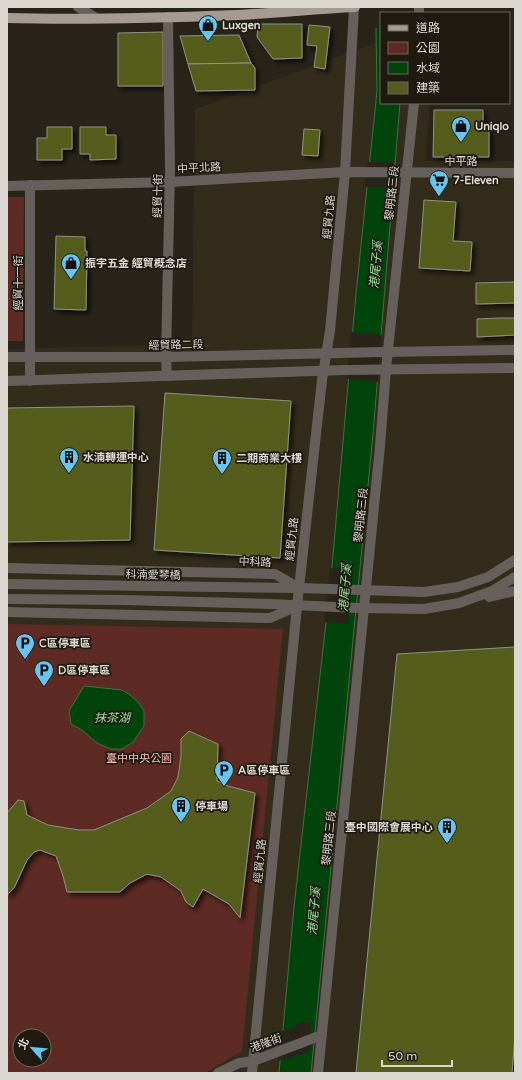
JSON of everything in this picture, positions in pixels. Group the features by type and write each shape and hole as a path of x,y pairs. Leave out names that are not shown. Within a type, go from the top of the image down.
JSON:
{"main road":[{"path":"7,18 238,15 354,7"}],"street":[{"path":"78,7 96,18"},
{"name":"經貿九路","path":"252,1073 257,1060 302,606 299,588 326,354 350,172 354,7"},
{"name":"經貿十街","path":"167,376 166,358 170,182 168,17"},
{"name":"黎明路三段","path":"318,1073 319,1036 380,446 384,352 402,172 414,104"},
{"name":"中平路","path":"350,172 515,173"},
{"name":"中平北路","path":"7,186 170,182 350,172"},
{"name":"經貿十一街","path":"30,186 30,381"},
{"path":"384,352 515,350"},
{"name":"經貿路二段","path":"7,357 166,358 384,352"},
{"path":"7,381 344,370 515,368"},
{"name":"中科路","path":"7,568 276,574 299,588 424,592 458,587 488,577 515,560"},
{"path":"459,603 492,591 515,577"},
{"name":"科湳愛琴橋","path":"7,584 266,589 299,588"},
{"path":"7,599 123,600 364,608 424,608 459,603 515,591"},
{"path":"7,612 270,618 302,606"},
{"name":"港隆街","path":"218,1073 239,1063 257,1060 319,1036"}],"shaded area":[{"path":"380,41 380,104 430,104 425,161 515,161 515,1073 7,1073 7,349 192,344 195,109"}],"green space":[{"path":"7,197 24,197 23,341 7,341"},
{"name":"臺中中央公園","path":"7,624 283,629 242,1051 205,1073 7,1073"}],"water":[{"name":"港尾子溪","path":"377,7 380,12 380,104 400,104 373,434 311,1073 279,1073 294,907 331,578 356,294 377,91"},
{"name":"抹茶湖","path":"84,686 122,690 139,703 144,711 144,726 133,742 122,749 111,749 97,743 82,730 71,724 69,711"}],"pier":[{"path":"375,7 407,7 408,12 380,12 380,28 374,28"},
{"path":"368,162 393,162 393,187 365,187"},
{"path":"351,332 382,335 378,382 347,379"},
{"path":"330,568 353,570 348,624 324,622"},
{"path":"311,1022 310,1052 278,1061 281,1031 289,1030 299,1023"}],"building":[{"path":"258,24 302,24 302,58 273,59 257,37"},
{"path":"309,25 330,27 325,69 314,67 317,46 307,45"},
{"path":"163,32 163,86 118,86 118,33"},
{"path":"239,35 251,63 188,64 180,36"},
{"path":"251,63 255,68 255,90 196,91 188,64"},
{"name":"Uniqlo","path":"434,110 483,110 483,129 489,129 489,157 433,157"},
{"path":"47,127 72,127 72,149 62,149 62,160 37,160 37,138 47,138"},
{"path":"80,127 106,127 106,135 116,135 116,159 90,160 90,154 80,154"},
{"path":"304,129 320,130 318,156 302,155"},
{"path":"424,200 456,202 453,241 472,242 470,271 419,268"},
{"name":"振宇五金 經貿概念店","path":"56,236 85,237 85,251 87,251 86,310 54,309"},
{"path":"515,282 515,303 476,304 476,283"},
{"path":"515,318 515,335 477,337 477,319"},
{"name":"二期商業大樓","path":"165,393 291,401 280,558 154,550"},
{"name":"水湳轉運中心","path":"134,406 130,540 7,542 7,408"},
{"name":"臺中國際會展中心","path":"515,647 515,1035 512,1073 356,1073 397,654"},
{"name":"停車場","path":"189,731 218,744 217,781 228,786 255,793 240,918 229,904 203,889 193,907 186,902 181,891 161,877 147,874 130,883 120,892 67,892 56,856 40,850 34,852 27,860 14,888 7,895 7,813 18,800 24,801 27,815 48,825 79,830 94,830 147,808 171,791 178,777 181,756 181,739"}],"place":[{"name":"Luxgen","path":"208,42"},
{"name":"Uniqlo","path":"461,143"},
{"name":"7-Eleven","path":"439,197"},
{"name":"振宇五金 經貿概念店","path":"71,280"},
{"name":"水湳轉運中心","path":"69,474"},
{"name":"二期商業大樓","path":"222,475"},
{"name":"C區停車區","path":"25,660"},
{"name":"D區停車區","path":"44,687"},
{"name":"A區停車區","path":"224,787"},
{"name":"停車場","path":"181,823"},
{"name":"臺中國際會展中心","path":"447,844"}]}
